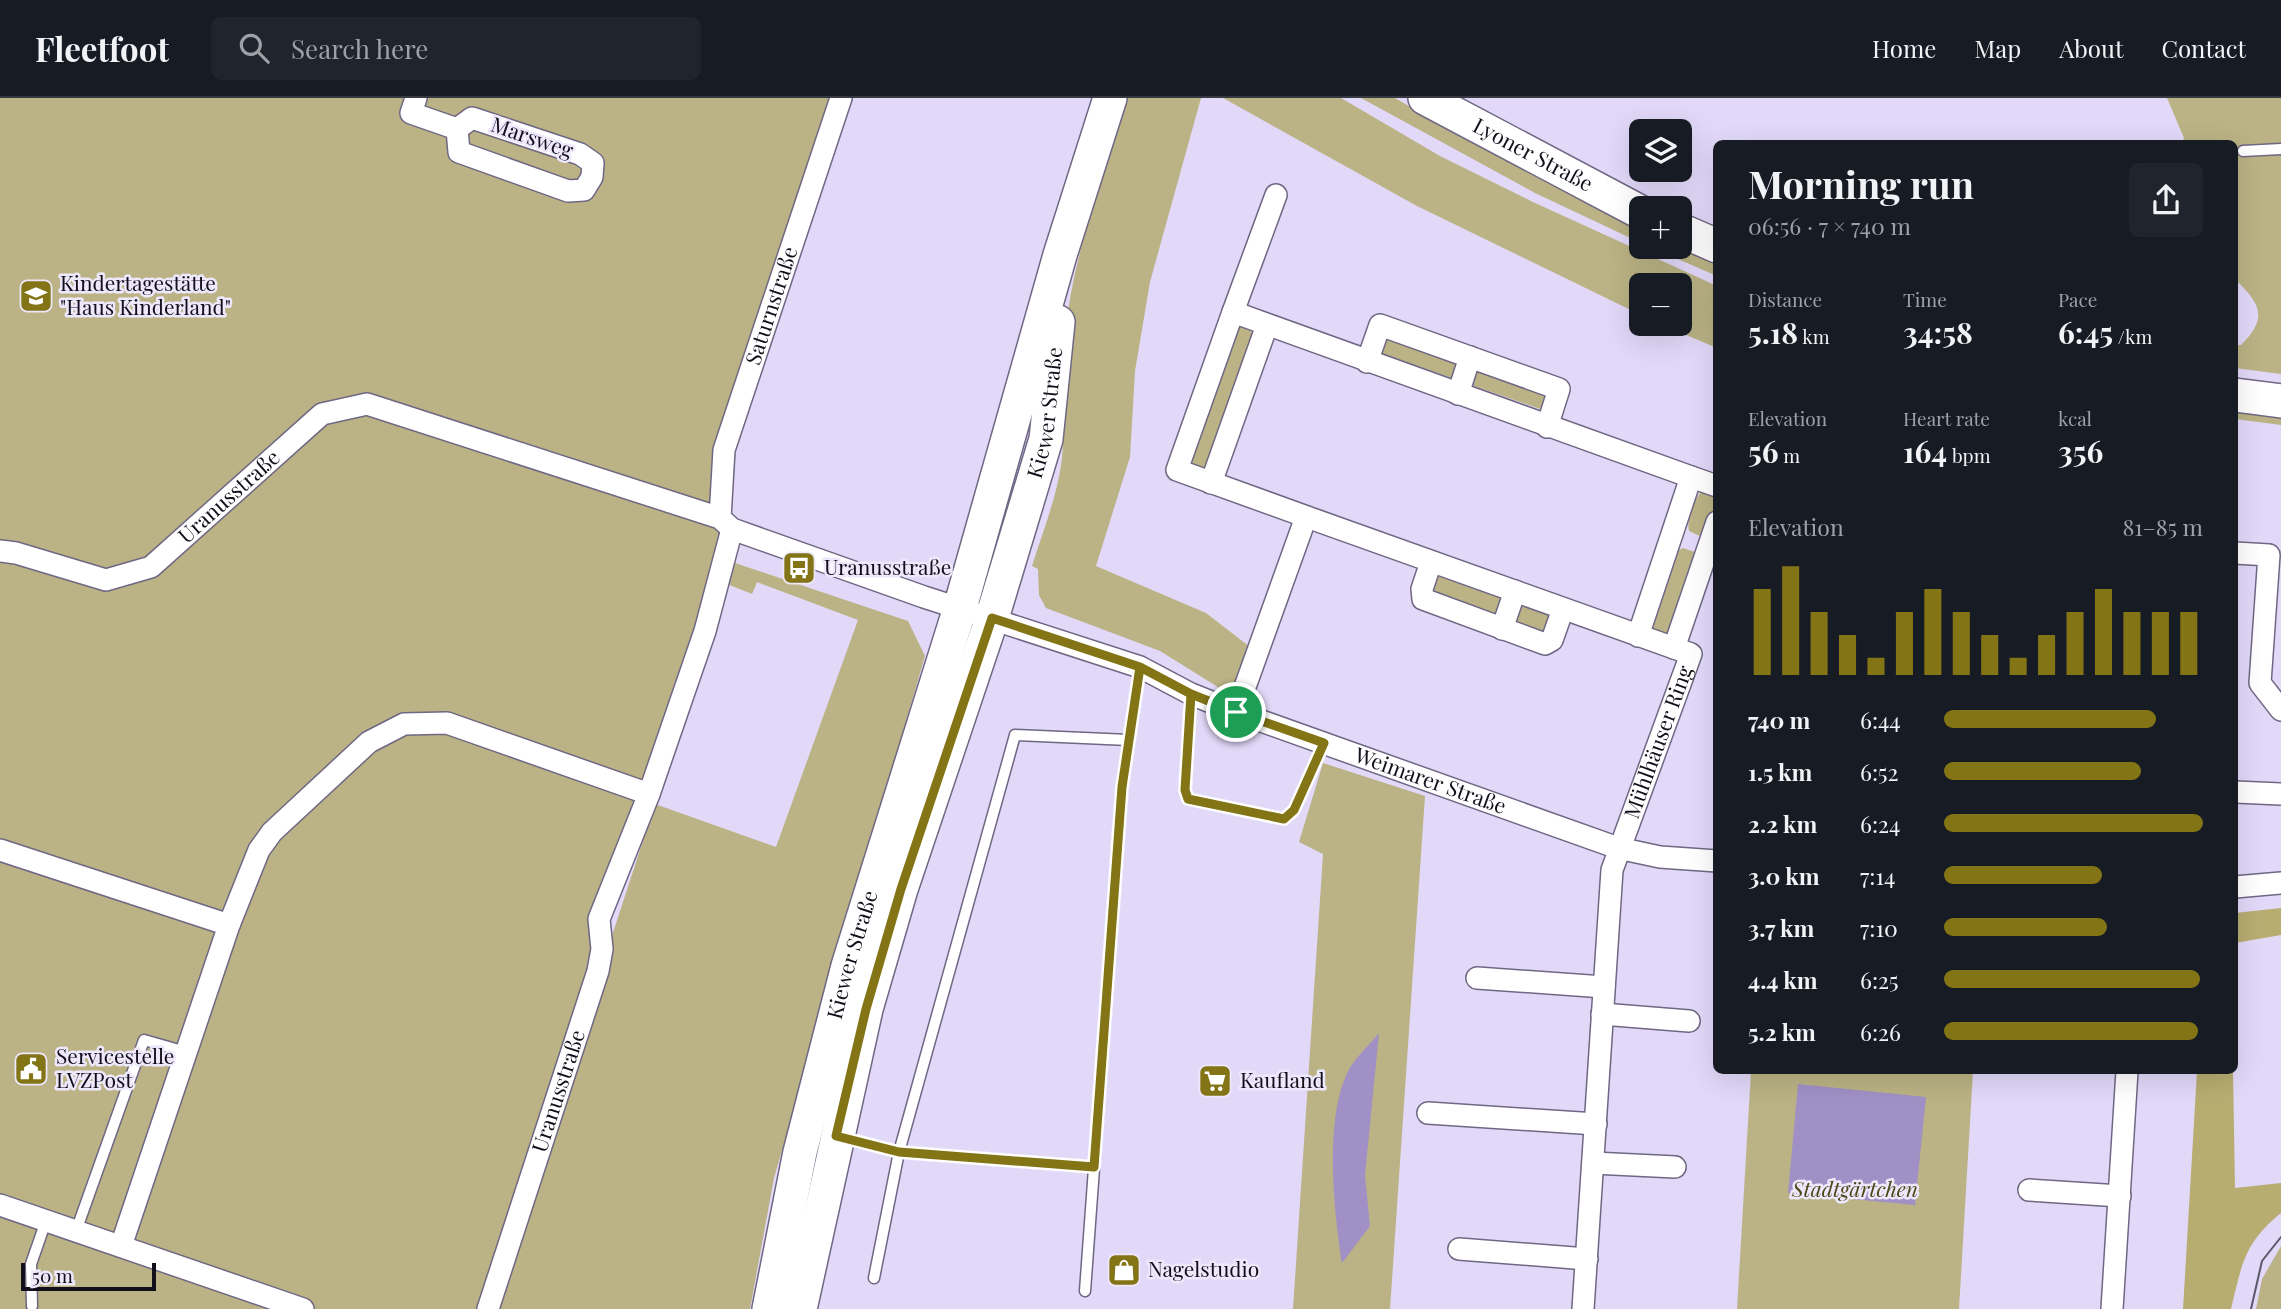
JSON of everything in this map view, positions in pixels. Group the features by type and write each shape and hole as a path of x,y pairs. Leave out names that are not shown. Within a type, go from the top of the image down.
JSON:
{"main road":[{"name":"Kiewer Straße","path":"769,1309 800,1152 848,966 960,608 1060,255 1080,202 1110,98"},
{"name":"Lyoner Straße","path":"1425,98 1629,206"},
{"name":"Kiewer Straße","path":"800,1309 866,1009 893,916 992,618 1046,439 1058,318 1080,202"},
{"path":"1692,235 1713,244"},
{"path":"2238,395 2281,401"}],"street":[{"name":"Marsweg","path":"416,98 411,113 457,129"},
{"name":"Saturnstraße","path":"726,524 724,450 841,98"},
{"name":"Marsweg","path":"472,118 580,154 593,163 592,177 584,190 568,191 555,187 459,152 457,129 472,118"},
{"name":"Mühlhäuser Ring","path":"1276,195 1177,470 1691,654 1618,848"},
{"path":"1233,312 1713,485"},
{"path":"1211,483 1266,325"},
{"path":"1367,362 1380,325 1471,357 1559,389 1547,427"},
{"path":"1458,394 1471,357"},
{"name":"Uranusstraße","path":"0,551 106,580 151,567 322,414 367,404 726,524 960,608"},
{"path":"1638,636 1691,477"},
{"path":"1236,712 1306,517"},
{"name":"Uranusstraße","path":"488,1309 598,971 602,949 599,919 649,794 705,631 726,524"},
{"name":"Mühlhäuser Ring","path":"1674,648 1713,534"},
{"path":"1672,536 1708,548"},
{"path":"2238,553 2275,556 2260,683 2281,710"},
{"path":"1431,562 1422,589 1423,599 1545,644 1552,640 1563,609"},
{"path":"1502,628 1515,592"},
{"path":"960,608 992,618"},
{"name":"Weimarer Straße","path":"992,618 1140,667 1191,694 1236,712 1618,848 1660,857 1713,861"},
{"path":"121,1246 229,925 259,850 272,832 369,742 404,723 447,723 649,794"},
{"path":"2238,792 2281,794"},
{"path":"1583,1309 1612,870 1618,848"},
{"path":"0,850 229,925"},
{"path":"2238,887 2281,883"},
{"path":"1477,978 1604,987"},
{"path":"1602,1014 1689,1021"},
{"path":"2112,1309 2127,1074"},
{"path":"1428,1113 1596,1124"},
{"path":"1593,1163 1675,1167"},
{"path":"2029,1190 2120,1196"},
{"path":"0,1205 303,1309"},
{"path":"1459,1249 1587,1259"}],"lane":[{"path":"2243,151 2281,149"},
{"path":"1085,1291 1122,787 1140,667"},
{"path":"1191,694 1185,790 1188,799 1284,819 1294,810 1324,743"},
{"path":"874,1278 899,1152 1015,735 1129,740"},
{"path":"76,1231 144,1040 186,1052"},
{"path":"836,1136 899,1152 1094,1167"},
{"path":"32,1306 31,1264 46,1222"}],"green space":[{"path":"0,98 837,98 724,450 732,529 599,919 602,949 488,1309 0,1309"},
{"path":"1128,98 1201,98 1150,282 1135,371 1130,457 1096,566 1206,613 1250,647 1234,691 1221,689 1160,651 1046,608 1039,595 1038,569 1032,566 1060,472 1064,427 1065,335 1075,275 1090,215"},
{"path":"1223,98 1341,98 1440,156 1629,246 1629,259 1658,259 1689,273 1629,273 1629,309 1417,206"},
{"path":"1361,98 1395,98 1433,120 1629,217 1629,237 1535,193"},
{"path":"2167,98 2281,98 2281,374 2238,368 2238,345 2250,335 2258,318 2258,311 2255,303 2238,282 2238,140 2183,140"},
{"path":"1692,251 1713,257 1713,274 1678,259 1692,259"},
{"path":"1692,275 1713,284 1713,346 1688,336 1692,336"},
{"path":"1239,326 1250,330 1254,337 1206,468 1195,467 1187,460"},
{"path":"1385,334 1460,361 1455,377 1381,353"},
{"path":"1476,368 1549,389 1546,411 1474,386 1472,381"},
{"path":"2238,405 2281,411 2281,425 2238,419"},
{"path":"1703,490 1713,494 1712,524 1702,537 1689,531 1688,526 1694,504"},
{"path":"1683,548 1698,553 1667,635 1654,631 1652,623 1677,551"},
{"path":"732,562 908,621 925,656 774,1178 750,1309 490,1309 655,804 776,847 858,620 757,582 752,594 727,584"},
{"path":"1438,576 1501,598 1503,603 1499,616 1433,599 1432,579"},
{"path":"1523,606 1549,615 1546,635 1515,624 1519,609"},
{"path":"1323,763 1425,796 1390,1309 1293,1309 1323,854 1299,842"},
{"name":"Stadtgärtchen","path":"1751,1074 1973,1074 1959,1309 1737,1309"},
{"path":"2281,1246 2281,1309 2256,1309 2262,1279"}],"shaded area":[{"path":"2281,908 2281,935 2238,942 2238,913"},
{"path":"1379,1033 1365,1175 1370,1226 1342,1263 1333,1162 1337,1109 1342,1086 1351,1066"},
{"path":"2197,1074 2233,1074 2235,1188 2281,1183 2281,1213 2259,1234 2246,1255 2231,1309 2183,1309"},
{"path":"1798,1084 1926,1097 1915,1205 1788,1193"}],"tram line":[{"path":"2251,1309 2262,1261 2281,1237"}],"place":[{"name":"Kindertagestätte \"Haus Kinderland\"","path":"36,296"},
{"name":"Uranusstraße","path":"799,568"},
{"name":"Servicestelle LVZPost","path":"31,1069"},
{"name":"Kaufland","path":"1215,1081"},
{"name":"Nagelstudio","path":"1124,1270"}],"route":[{"path":"1236,712 1191,694 1140,667 1122,787 1094,1167 899,1152 836,1136 866,1009 901,889 992,618 1140,667 1191,694 1185,790 1188,799 1284,819 1294,810 1324,743 1236,712"}]}
